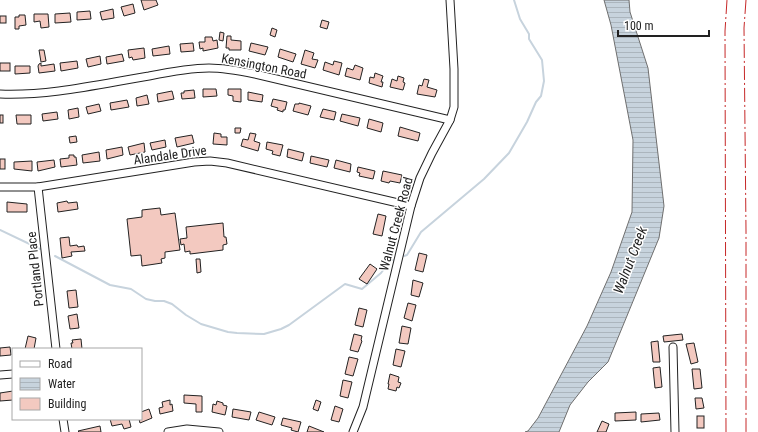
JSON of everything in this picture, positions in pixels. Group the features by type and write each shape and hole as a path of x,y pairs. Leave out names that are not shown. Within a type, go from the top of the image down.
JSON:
{"street":[{"name":"Walnut Creek Road","path":"353,432 363,407 411,206 420,178 450,120 454,107 454,69 450,0"},
{"name":"Kensington Road","path":"0,94 23,95 191,69 216,69 255,74 450,120"},
{"name":"Alandale Drive","path":"0,187 38,187 194,162 210,161 234,164 411,206"},
{"name":"Portland Place","path":"38,187 56,348"},
{"path":"673,347 675,432"},
{"path":"0,375 12,374"},
{"path":"63,420 64,432"},
{"path":"168,432 187,429 219,432"}],"water":[{"name":"Walnut Creek","path":"604,0 629,0 630,12 648,68 664,206 659,238 608,362 588,382 570,405 559,432 525,432 528,431 538,418 587,326 611,272 632,212 633,140 611,25"}],"building":[{"path":"141,0 156,0 158,5 144,10"},
{"path":"133,4 135,13 124,16 121,7"},
{"path":"113,9 114,18 102,20 100,12"},
{"path":"90,11 91,19 77,20 77,12"},
{"path":"70,13 71,22 55,23 55,14"},
{"path":"34,14 48,14 49,27 41,28 40,21 34,22"},
{"path":"19,15 25,15 26,25 19,26 19,29 15,29 15,17 19,17"},
{"path":"0,16 6,16 6,23 0,23"},
{"path":"322,20 329,22 327,29 320,27"},
{"path":"272,28 277,30 275,37 270,35"},
{"path":"220,32 224,33 223,41 219,40"},
{"path":"227,36 231,36 231,40 241,41 241,50 229,50 229,48 226,48"},
{"path":"205,37 212,37 213,41 217,40 218,48 203,51 203,48 200,49 199,42 205,42"},
{"path":"193,43 194,51 181,52 180,44"},
{"path":"251,43 268,47 265,55 249,51"},
{"path":"169,46 170,54 153,56 152,49"},
{"path":"144,48 145,58 133,60 132,57 129,58 128,50"},
{"path":"280,49 296,54 293,62 278,57"},
{"path":"39,50 44,50 46,61 41,62"},
{"path":"305,50 314,53 312,59 318,60 315,68 301,64"},
{"path":"122,54 124,61 107,64 106,57"},
{"path":"100,56 101,64 88,67 86,59"},
{"path":"77,61 78,68 61,71 60,63"},
{"path":"334,61 342,63 339,75 323,70 325,62 333,65"},
{"path":"0,63 10,63 10,71 0,71"},
{"path":"41,63 41,66 54,64 55,71 39,73 38,66"},
{"path":"355,65 363,68 360,80 345,76 347,68 353,70"},
{"path":"15,66 30,66 30,73 15,74"},
{"path":"375,73 383,76 381,82 383,82 382,87 369,83 370,77 374,78"},
{"path":"398,76 404,78 403,82 405,83 403,90 390,87 392,79 397,81"},
{"path":"424,79 429,80 427,87 437,90 435,97 417,94 419,85 422,86"},
{"path":"203,89 216,89 217,96 203,97"},
{"path":"228,89 241,89 241,102 233,101 233,96 228,95"},
{"path":"194,90 195,98 182,99 181,93 184,93 184,91"},
{"path":"172,91 174,99 158,102 157,94"},
{"path":"248,92 263,95 262,102 248,100"},
{"path":"147,95 149,104 137,106 136,98"},
{"path":"273,99 287,102 283,112 277,110 278,108 271,106"},
{"path":"127,100 129,107 111,110 110,103"},
{"path":"299,103 311,106 308,115 293,111 295,104"},
{"path":"99,104 101,111 88,114 86,107"},
{"path":"78,108 79,117 69,119 68,110"},
{"path":"323,109 336,112 334,120 320,117"},
{"path":"57,112 58,119 43,121 42,114"},
{"path":"342,114 360,118 358,126 340,121"},
{"path":"0,115 3,115 3,123 0,123"},
{"path":"16,115 31,115 31,124 17,124"},
{"path":"369,119 383,123 381,132 367,128"},
{"path":"400,127 420,133 418,141 398,136"},
{"path":"235,128 241,128 240,133 235,133"},
{"path":"214,133 221,134 221,137 227,137 227,145 213,144"},
{"path":"250,133 256,134 254,141 260,143 258,151 241,146 243,139 248,140"},
{"path":"192,135 194,143 177,147 175,138"},
{"path":"76,136 77,142 70,143 69,137"},
{"path":"165,140 166,147 152,150 150,143"},
{"path":"267,142 283,145 280,156 272,154 273,151 266,149"},
{"path":"144,143 145,152 130,155 128,147"},
{"path":"122,147 123,155 107,159 106,150"},
{"path":"288,149 304,153 302,161 287,157"},
{"path":"99,152 100,161 83,163 82,155"},
{"path":"69,155 74,155 74,157 76,157 77,165 61,167 60,159 69,158"},
{"path":"311,156 329,160 327,167 310,163"},
{"path":"0,159 5,159 5,169 0,169"},
{"path":"54,160 55,167 38,171 37,162"},
{"path":"336,160 351,164 350,172 334,168"},
{"path":"32,161 32,171 14,169 14,162"},
{"path":"358,167 375,171 373,179 359,176 360,173 357,172"},
{"path":"383,171 402,175 400,183 381,181"},
{"path":"67,201 68,203 77,202 78,209 58,212 57,203"},
{"path":"7,202 27,204 27,212 7,212"},
{"path":"160,208 161,215 175,213 180,250 165,252 165,258 161,259 162,263 142,266 141,255 131,256 127,219 142,217 142,210"},
{"path":"378,214 386,216 382,236 373,234"},
{"path":"223,223 224,237 226,237 227,244 223,245 223,250 190,254 190,251 185,252 184,244 181,245 180,239 187,238 186,227"},
{"path":"69,237 70,246 84,246 85,251 71,252 72,256 62,258 60,238"},
{"path":"419,253 427,255 423,272 415,270"},
{"path":"196,259 200,259 201,272 197,273"},
{"path":"370,264 377,269 367,284 359,279"},
{"path":"413,280 423,283 419,297 411,295"},
{"path":"76,290 78,307 69,308 67,291"},
{"path":"408,303 416,305 412,321 404,318"},
{"path":"359,308 367,310 363,327 355,325"},
{"path":"77,314 79,328 70,329 68,316"},
{"path":"402,326 411,328 408,344 399,343"},
{"path":"354,334 362,336 362,341 358,352 350,350"},
{"path":"682,334 683,340 664,342 663,336"},
{"path":"28,336 36,338 34,348 25,348"},
{"path":"81,339 82,348 72,348 72,340"},
{"path":"658,341 660,362 653,362 651,342"},
{"path":"694,343 698,362 691,364 686,344"},
{"path":"10,347 11,355 0,356 0,348"},
{"path":"396,349 405,351 401,367 393,365"},
{"path":"349,357 358,359 353,376 345,374"},
{"path":"660,367 662,387 655,388 653,368"},
{"path":"692,369 700,369 702,388 694,389"},
{"path":"390,374 399,377 398,382 401,383 399,388 397,387 396,391 388,389"},
{"path":"343,380 352,382 348,398 340,396"},
{"path":"12,391 12,400 0,401 0,393"},
{"path":"184,395 202,396 202,412 196,412 196,404 184,403"},
{"path":"695,398 702,398 704,408 696,409"},
{"path":"170,400 170,405 172,404 173,411 160,414 159,408 163,407 162,402"},
{"path":"316,400 321,402 318,411 313,409"},
{"path":"217,401 227,406 225,415 212,412 213,404 216,405"},
{"path":"335,406 343,409 339,422 331,420"},
{"path":"149,409 152,418 140,423 139,420 142,420 142,412"},
{"path":"233,409 251,412 249,420 232,417"},
{"path":"259,412 275,417 272,425 256,420"},
{"path":"636,412 636,420 615,421 615,413"},
{"path":"659,413 660,420 641,422 641,414"},
{"path":"697,416 704,416 704,428 697,428"},
{"path":"283,418 301,422 298,432 291,430 292,428 281,425"},
{"path":"110,420 129,420 131,427 124,429 122,424 112,426"},
{"path":"602,421 609,424 606,432 597,432"},
{"path":"100,426 101,432 78,431"},
{"path":"309,426 324,432 307,432"}],"waterway":[{"path":"404,256 407,255 421,232 484,179 509,153 527,122 536,102 541,96 544,81 542,60 529,39 529,34 520,19 514,0"},
{"path":"0,230 40,249"},
{"path":"55,256 110,285 131,289 146,299 164,301 172,304 201,324 228,332 264,334 289,325 345,284 362,289 381,273 391,260 393,260"}],"power":[{"path":"726,432 725,31 727,0"},
{"path":"746,0 744,28 746,432"}]}
